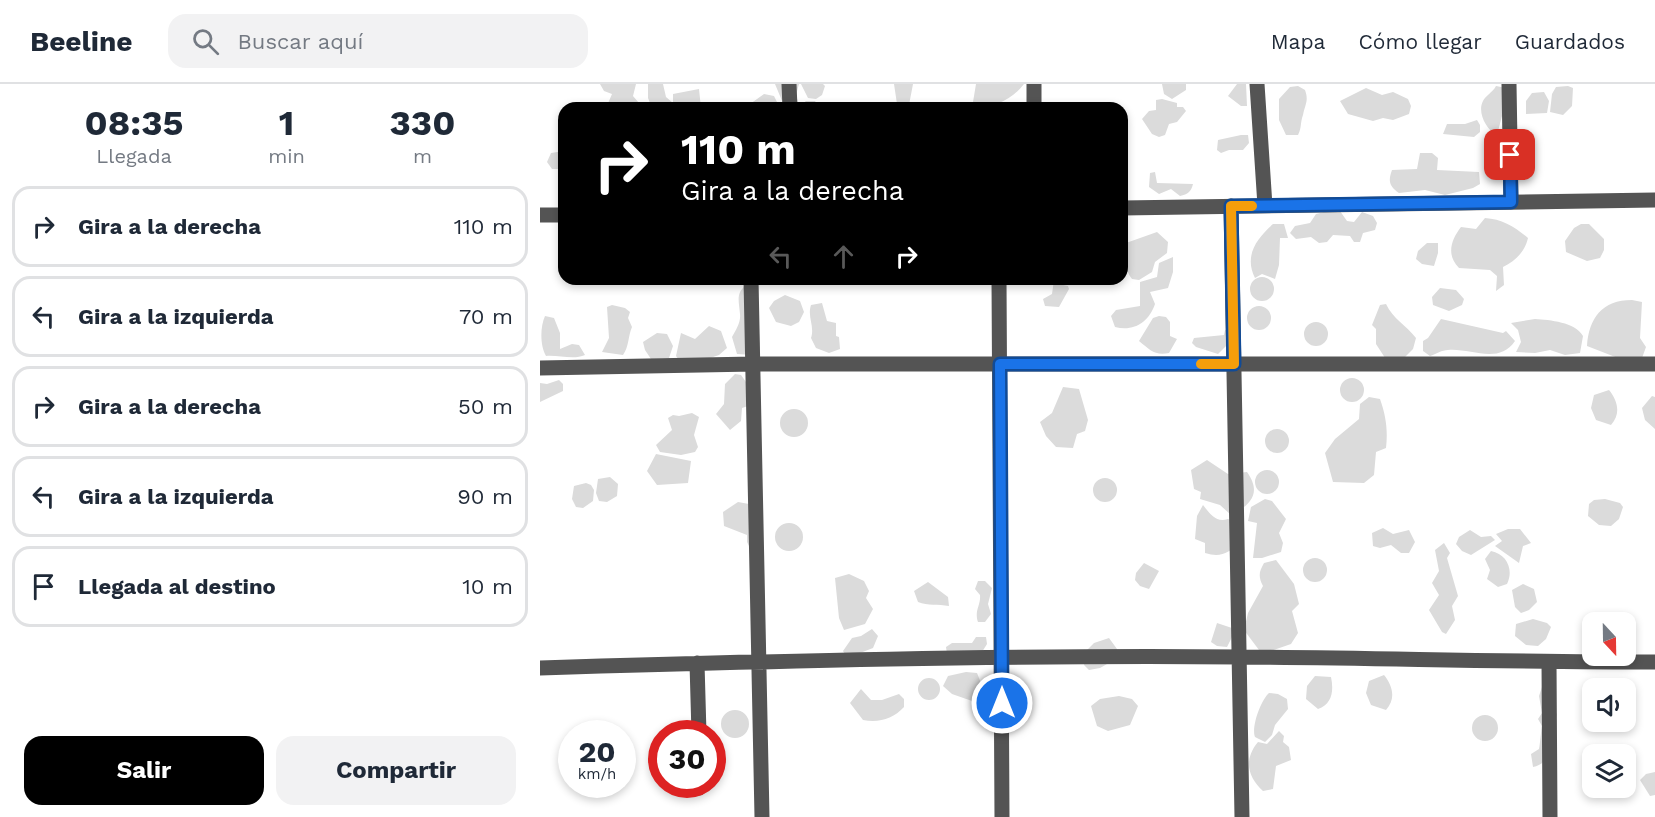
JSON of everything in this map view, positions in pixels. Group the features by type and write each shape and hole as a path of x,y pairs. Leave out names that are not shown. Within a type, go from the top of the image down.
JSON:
{"street":[{"path":"789,84 790,102"},
{"path":"1034,84 1034,102"},
{"path":"1257,84 1264,206"},
{"path":"1509,84 1511,202"},
{"path":"1128,208 1655,201"},
{"path":"1231,206 1242,817"},
{"path":"540,215 558,215"},
{"path":"751,285 762,817"},
{"path":"999,285 1002,817"},
{"path":"540,368 754,364 1655,364"},
{"path":"540,668 759,660 1002,658 1239,657 1655,662"},
{"path":"1549,662 1550,817"},
{"path":"697,663 699,720"}],"shaded area":[{"path":"600,84 636,84 633,96 638,102 609,102 612,94 604,91"},
{"path":"648,84 663,84 666,97 672,102 650,102"},
{"path":"775,84 799,84 796,95 798,102 782,102"},
{"path":"801,84 823,84 825,86 822,95 816,99 808,98"},
{"path":"894,84 913,84 910,102 897,102"},
{"path":"976,84 1024,84 1001,102 973,102"},
{"path":"1162,84 1186,84 1186,90 1172,99 1164,94"},
{"path":"1237,84 1246,84 1247,106 1241,106 1228,96"},
{"path":"1298,86 1305,90 1307,97 1300,130 1298,135 1286,135 1279,120 1279,99 1290,87"},
{"path":"1496,86 1516,90 1502,116 1497,135 1486,125 1481,110 1484,99"},
{"path":"1556,87 1573,88 1572,106 1563,115 1550,112 1552,94"},
{"path":"1366,88 1382,95 1393,92 1408,99 1411,106 1409,114 1393,120 1383,118 1373,121 1348,114 1340,101"},
{"path":"699,89 700,102 673,102 673,94"},
{"path":"1544,92 1549,101 1547,113 1526,114 1526,101 1532,93"},
{"path":"764,94 774,96 777,102 753,102"},
{"path":"1162,99 1177,103 1177,107 1183,107 1186,111 1177,122 1169,124 1165,135 1159,137 1152,134 1142,119 1149,111 1156,110 1156,100"},
{"path":"1477,120 1480,132 1474,137 1443,134 1447,124 1465,124"},
{"path":"1248,135 1249,143 1243,150 1229,150 1221,153 1217,150 1218,140"},
{"path":"558,152 558,169 552,169 547,162 551,153"},
{"path":"1420,153 1432,153 1438,158 1437,170 1479,172 1480,184 1445,195 1425,190 1399,193 1390,183 1392,170 1417,169"},
{"path":"1155,172 1157,183 1193,184 1187,193 1180,196 1171,189 1159,194 1149,187 1150,173"},
{"path":"1333,210 1340,211 1347,221 1354,222 1362,212 1373,216 1377,223 1375,230 1363,233 1360,242 1354,242 1350,236 1333,235 1327,242 1319,243 1311,237 1296,239 1290,233 1295,226 1310,223 1316,214"},
{"path":"1485,218 1508,224 1528,238 1519,255 1503,267 1504,285 1496,291 1497,276 1490,270 1459,268 1451,253 1453,242 1461,227 1476,229"},
{"path":"1273,224 1284,224 1288,238 1280,238 1279,265 1275,279 1262,274 1255,278 1251,255 1261,236"},
{"path":"1581,224 1589,224 1604,239 1604,250 1600,258 1587,261 1566,252 1565,241 1574,228"},
{"path":"1157,232 1168,242 1167,253 1155,262 1152,272 1139,280 1132,279 1128,271 1128,242"},
{"path":"1427,243 1438,243 1434,266 1422,264 1416,259 1418,251"},
{"path":"1173,257 1173,272 1168,288 1150,292 1155,304 1145,321 1134,327 1115,327 1111,316 1116,310 1140,306 1140,282 1157,277 1159,263"},
{"path":"1262,277 1270,281 1274,289 1270,297 1262,301 1254,297 1250,289 1254,281"},
{"path":"748,285 758,315 760,351 753,355 737,354 732,337 740,320 739,294"},
{"path":"1053,285 1068,286 1069,289 1059,307 1045,306 1043,299 1052,294"},
{"path":"1440,288 1456,290 1464,299 1462,305 1449,311 1433,305 1432,297"},
{"path":"785,295 800,301 804,312 799,322 791,326 776,322 769,308 774,301"},
{"path":"1632,300 1642,302 1640,338 1646,347 1642,358 1623,360 1587,346 1591,327 1599,312 1613,303"},
{"path":"822,303 827,321 836,323 836,336 839,337 840,349 829,353 816,348 811,338 811,305"},
{"path":"1386,304 1392,314 1416,338 1413,349 1401,361 1387,361 1376,344 1376,329 1372,325 1380,305"},
{"path":"612,305 625,308 630,312 628,318 632,327 623,355 602,352 609,338 607,307"},
{"path":"1259,306 1267,310 1271,318 1267,326 1259,330 1251,326 1247,318 1251,310"},
{"path":"545,316 554,318 560,333 560,349 572,344 579,345 585,355 546,356 541,336"},
{"path":"1166,317 1170,322 1170,336 1177,339 1169,353 1164,354 1150,350 1139,341 1153,318"},
{"path":"1441,319 1503,333 1506,331 1515,341 1508,348 1493,354 1448,350 1430,356 1423,351 1423,341 1428,338"},
{"path":"1535,319 1562,323 1579,331 1583,336 1580,353 1565,355 1550,350 1535,353 1516,352 1521,342 1518,330 1511,323"},
{"path":"1316,322 1324,326 1328,334 1324,342 1316,346 1308,342 1304,334 1308,326"},
{"path":"709,326 721,331 727,348 719,355 684,367 676,356 681,333 695,339"},
{"path":"1225,330 1229,331 1229,343 1218,354 1196,347 1192,343 1194,338 1224,335"},
{"path":"657,333 667,334 673,346 669,358 651,359 645,350 643,342"},
{"path":"735,374 741,375 746,382 751,405 742,408 741,421 730,430 716,414 724,404 725,384"},
{"path":"1352,378 1360,382 1364,390 1360,398 1352,402 1344,398 1340,390 1344,382"},
{"path":"559,380 563,384 563,391 540,402 540,383 547,384"},
{"path":"1063,387 1079,389 1088,420 1085,431 1077,434 1073,448 1056,447 1046,436 1040,422 1052,413"},
{"path":"1609,390 1615,399 1617,408 1611,425 1596,420 1591,408 1594,395"},
{"path":"1652,396 1655,397 1655,429 1645,420 1642,408"},
{"path":"1369,397 1380,399 1384,411 1386,448 1376,452 1374,475 1364,483 1333,482 1325,453 1335,439 1359,419 1360,404"},
{"path":"794,409 804,413 808,423 804,433 794,437 784,433 780,423 784,413"},
{"path":"692,413 699,417 694,435 698,447 695,452 681,455 660,452 656,445 672,430 668,418 673,415"},
{"path":"1277,429 1285,433 1289,441 1285,449 1277,453 1269,449 1265,441 1269,433"},
{"path":"656,454 691,461 688,483 657,485 647,471"},
{"path":"1207,460 1228,474 1247,472 1254,486 1249,503 1231,515 1220,505 1200,499 1201,492 1194,489 1191,470"},
{"path":"1267,470 1275,474 1279,482 1275,490 1267,494 1259,490 1255,482 1259,474"},
{"path":"610,477 618,484 617,496 607,502 599,501 596,493 598,479"},
{"path":"1105,478 1113,482 1117,490 1113,498 1105,502 1097,498 1093,490 1097,482"},
{"path":"586,483 594,490 593,501 583,508 576,507 572,499 574,486"},
{"path":"1265,499 1272,501 1286,519 1279,533 1283,543 1281,552 1262,558 1253,558 1257,523 1248,521 1251,507"},
{"path":"1605,499 1620,503 1623,507 1619,519 1611,526 1599,525 1588,516 1589,504 1594,500"},
{"path":"738,502 749,504 750,548 747,535 724,526 723,512"},
{"path":"1203,505 1217,519 1228,519 1243,525 1241,542 1224,553 1216,555 1205,553 1205,543 1195,539 1197,516"},
{"path":"789,523 799,527 803,537 799,547 789,551 779,547 775,537 779,527"},
{"path":"1383,528 1393,534 1409,530 1415,542 1409,553 1401,553 1391,545 1380,548 1373,546 1372,533"},
{"path":"1508,529 1520,529 1531,543 1523,546 1519,563 1495,546 1502,541 1496,534"},
{"path":"1470,530 1481,537 1491,536 1495,540 1471,555 1462,551 1456,544 1459,537"},
{"path":"1444,543 1450,553 1447,558 1458,596 1452,606 1455,620 1446,634 1442,632 1429,610 1439,595 1432,583 1439,571 1435,550"},
{"path":"1491,551 1505,559 1510,573 1507,584 1498,587 1487,579 1490,570 1485,559"},
{"path":"1315,558 1323,562 1327,570 1323,578 1315,582 1307,578 1303,570 1307,562"},
{"path":"1276,560 1294,584 1299,604 1292,611 1298,633 1291,644 1262,654 1244,630 1248,613 1263,586 1260,577 1262,566 1264,563"},
{"path":"1144,563 1159,571 1149,589 1140,586 1135,580 1136,573"},
{"path":"849,574 864,581 869,591 866,598 873,609 865,624 844,630 839,618 835,578"},
{"path":"978,581 985,581 992,588 988,604 991,614 985,622 978,622 977,618 980,595 975,589"},
{"path":"928,582 948,597 949,606 918,602 914,591"},
{"path":"1523,584 1534,589 1537,602 1529,610 1521,613 1515,607 1512,590"},
{"path":"1533,619 1547,623 1551,627 1546,639 1538,646 1526,645 1515,636 1516,624"},
{"path":"1217,623 1232,628 1233,635 1227,647 1217,646 1211,642"},
{"path":"872,629 878,636 873,648 847,658 843,651 852,638 861,636"},
{"path":"976,637 986,637 987,644 982,652 947,654 946,647 952,643 972,643"},
{"path":"1109,638 1117,649 1116,659 1100,668 1089,670 1084,665 1082,655 1094,643"},
{"path":"966,672 977,673 985,693 972,701 952,694 943,686 948,676"},
{"path":"1384,675 1392,692 1391,701 1386,710 1371,705 1366,693 1369,681"},
{"path":"1315,676 1331,677 1332,682 1329,700 1318,709 1306,699 1307,686"},
{"path":"929,678 937,681 940,689 937,697 929,700 921,697 918,689 921,681"},
{"path":"1542,687 1547,687 1557,715 1549,753 1541,764 1533,767 1531,754 1539,749 1542,726 1538,719 1542,713 1539,696"},
{"path":"861,689 871,700 882,700 899,694 904,699 904,707 895,715 885,719 863,720 850,703"},
{"path":"1269,693 1278,694 1287,699 1288,709 1265,742 1255,737 1254,727 1260,707"},
{"path":"1119,696 1132,699 1138,706 1130,725 1108,731 1097,726 1091,706 1100,699"},
{"path":"735,710 745,714 749,724 745,734 735,738 726,734 726,720 723,720 725,714"},
{"path":"1485,715 1494,719 1498,728 1494,737 1485,741 1476,737 1472,728 1476,719"},
{"path":"1279,731 1284,736 1283,742 1289,747 1291,760 1276,766 1273,789 1263,791 1251,774 1250,755 1258,742 1267,744"},
{"path":"1655,772 1655,795 1650,796 1640,780 1646,774"}],"slow traffic":[{"path":"1201,364 1234,364 1231,206 1252,206"}],"route":[{"path":"1002,703 1000,364 1234,364 1231,206 1511,202 1510,155"}]}
